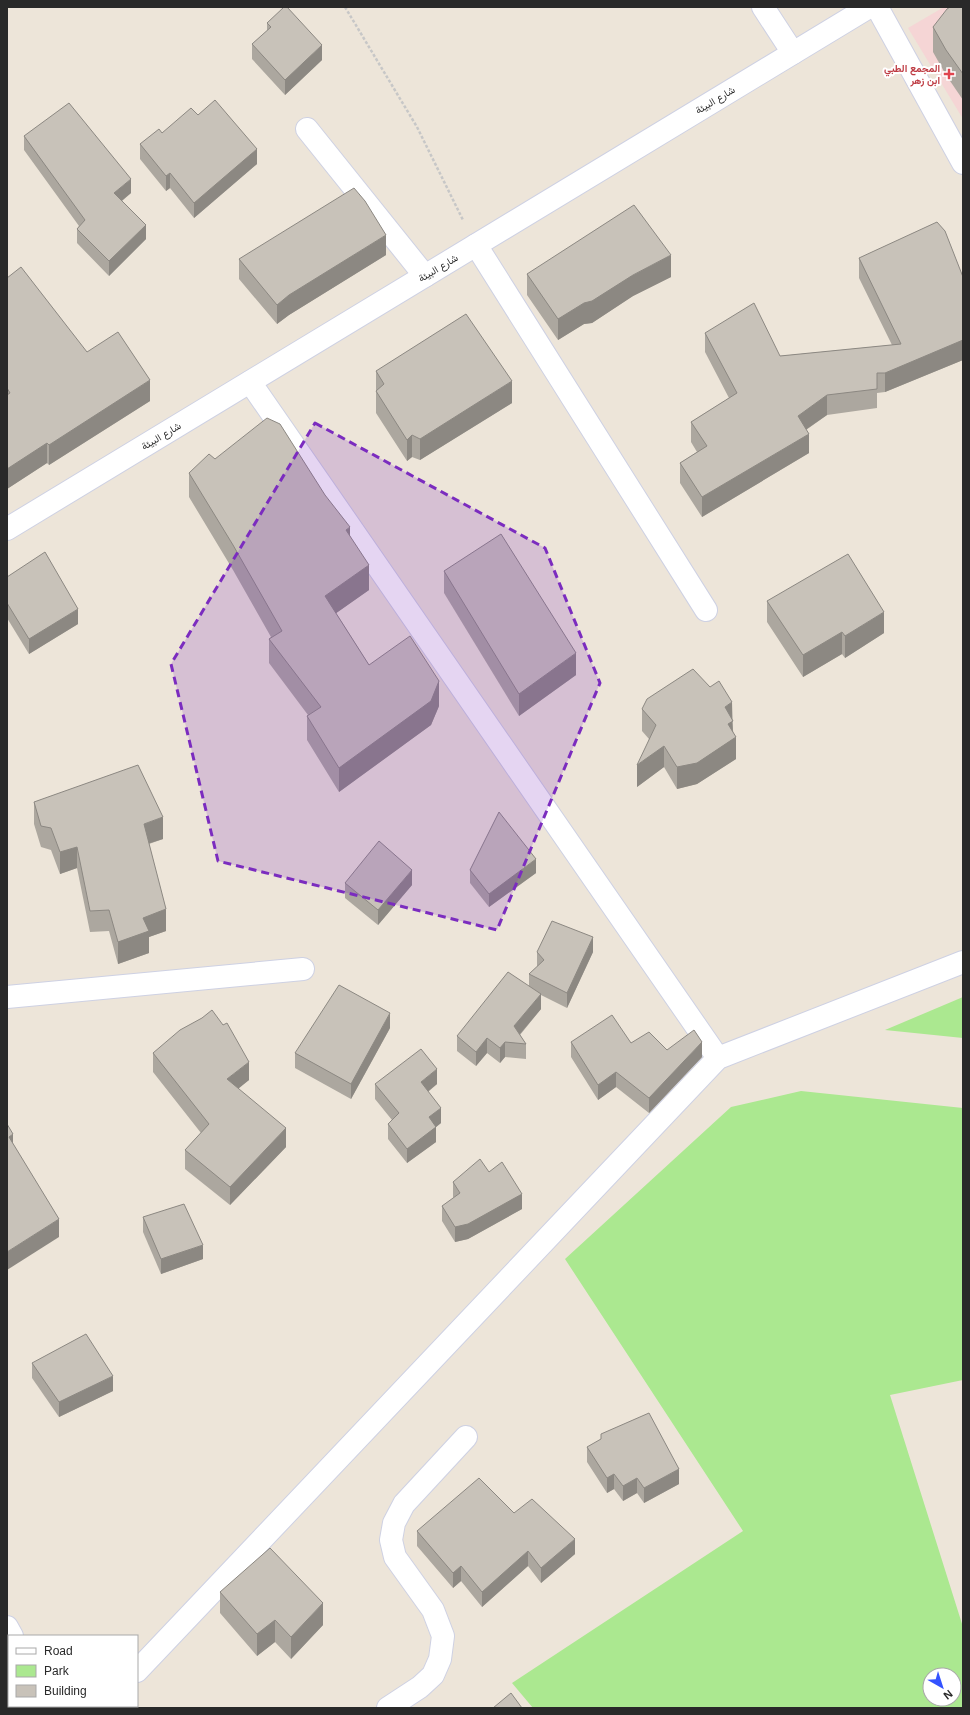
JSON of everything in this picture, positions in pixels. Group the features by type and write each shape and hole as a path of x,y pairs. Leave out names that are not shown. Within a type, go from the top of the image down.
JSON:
{"street":[{"path":"763,7 793,53"},
{"name":"شارع البيئة","path":"7,530 869,7"},
{"path":"877,7 963,163"},
{"path":"307,129 425,276"},
{"path":"476,245 706,610"},
{"path":"250,382 718,1058"},
{"path":"138,1670 718,1058 963,962"},
{"path":"7,997 303,969"},
{"path":"388,1708 420,1688 433,1676 440,1659 443,1636 432,1610 395,1557 391,1540 394,1523 404,1504 466,1437"}],"path":[{"path":"345,7 417,127 476,245"}],"highlighted area":[{"path":"315,423 545,548 600,683 497,930 218,861 171,664"}],"shaded area":[{"name":"المجمع الطبي ابن زهر","path":"944,7 963,7 963,119 908,28"}],"green space":[{"path":"963,997 963,1038 885,1030"},
{"path":"801,1091 963,1108 963,1380 890,1395 963,1627 963,1708 533,1708 512,1683 743,1531 565,1259 731,1107"}],"building":[{"path":"284,7 287,7 322,45 285,80 252,44 271,27 267,23"},
{"path":"950,7 963,7 963,74 946,50 933,27"},
{"path":"215,100 257,149 194,203 170,173 166,176 140,144 159,129 162,133 191,108 198,115"},
{"path":"69,103 131,179 114,193 146,225 109,261 77,229 85,220 24,136"},
{"path":"354,188 365,201 386,235 289,295 277,305 239,259"},
{"path":"634,205 671,255 633,275 592,301 584,303 558,319 527,274"},
{"path":"937,222 945,231 963,277 963,340 885,373 877,373 877,389 827,395 798,416 809,434 702,497 680,463 707,446 691,422 737,393 705,333 754,303 780,356 901,344 859,258"},
{"path":"21,267 87,352 118,332 150,380 49,445 47,443 7,469 7,395 10,393 7,388 7,278"},
{"path":"466,314 512,381 420,439 412,435 407,440 376,391 384,384 376,371"},
{"path":"267,418 280,424 325,495 350,527 346,530 369,565 325,596 369,665 410,636 439,681 431,701 339,768 307,716 321,707 269,639 282,631 233,545 189,473 209,454 215,459"},
{"path":"501,534 576,653 519,694 444,571"},
{"path":"45,552 78,609 29,639 7,603 7,577"},
{"path":"848,554 884,612 845,636 842,632 803,655 767,601"},
{"path":"693,669 710,687 719,681 732,702 725,707 733,721 728,724 736,737 697,763 677,767 664,746 637,765 656,725 642,709 647,699"},
{"path":"138,765 163,817 144,824 166,909 143,918 149,931 118,942 109,910 90,911 77,847 60,852 51,828 41,826 34,802"},
{"path":"499,812 536,859 489,894 470,870"},
{"path":"379,841 412,870 378,910 345,883"},
{"path":"552,921 593,937 567,993 529,974 544,960 537,952"},
{"path":"508,972 541,994 514,1026 526,1044 505,1042 500,1048 487,1038 476,1052 457,1036"},
{"path":"339,985 390,1013 351,1084 295,1053"},
{"path":"212,1010 223,1025 227,1023 249,1062 227,1079 286,1128 230,1187 185,1150 209,1124 153,1053 180,1030 202,1018"},
{"path":"612,1015 631,1043 649,1032 667,1050 694,1030 702,1042 649,1098 616,1072 598,1085 571,1042"},
{"path":"421,1049 437,1069 421,1082 441,1108 429,1117 436,1127 407,1149 388,1124 399,1113 375,1084"},
{"path":"7,1124 13,1134 9,1137 59,1219 7,1252"},
{"path":"480,1159 489,1172 502,1162 522,1194 468,1224 455,1227 442,1206 460,1193 453,1182"},
{"path":"184,1204 203,1245 161,1259 143,1217"},
{"path":"86,1334 113,1376 59,1402 32,1363"},
{"path":"649,1413 679,1469 644,1488 637,1478 623,1486 614,1474 607,1478 587,1447 601,1439 601,1434"},
{"path":"479,1478 514,1513 532,1499 575,1539 541,1568 528,1551 482,1592 461,1566 453,1573 417,1531"},
{"path":"270,1548 323,1603 291,1637 275,1620 257,1634 220,1592"},
{"path":"511,1693 522,1708 493,1708"}],"place":[{"name":"المجمع الطبي ابن زهر","path":"949,74"}]}
